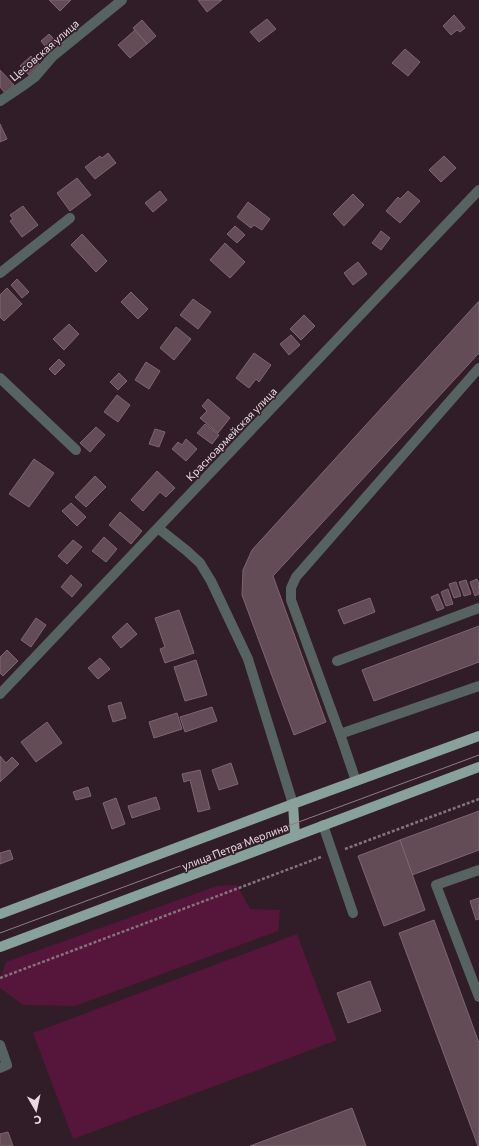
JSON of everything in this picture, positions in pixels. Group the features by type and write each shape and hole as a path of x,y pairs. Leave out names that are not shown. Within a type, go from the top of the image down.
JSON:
{"main road":[{"name":"улица Петра Мерлина","path":"0,914 479,736"},
{"name":"улица Петра Мерлина","path":"0,947 479,767"},
{"path":"293,804 295,836"}],"street":[{"name":"Цесовская улица","path":"0,101 35,76 52,56 122,0"},
{"name":"Красноармейская улица","path":"0,694 479,190"},
{"path":"0,273 70,218"},
{"path":"356,782 291,600 291,588 296,577 479,368"},
{"path":"0,378 76,450"},
{"path":"158,528 200,563 211,581 248,659 293,804"},
{"path":"337,661 479,608"},
{"path":"340,734 479,686"},
{"path":"323,825 353,913"},
{"path":"479,870 436,885 479,997"},
{"path":"0,1045 7,1065 0,1068"}],"path":[{"path":"0,978 479,799"}],"shaded area":[{"path":"237,885 250,909 280,910 278,931 75,1006 23,1005 0,988 0,980 6,962 217,886"},
{"path":"297,934 337,1040 73,1139 33,1033"}],"building":[{"path":"49,0 71,0 60,11"},
{"path":"198,0 222,0 207,12"},
{"path":"454,15 465,28 460,32 457,30 451,35 443,26"},
{"path":"267,19 276,29 259,42 250,32"},
{"path":"142,20 156,36 147,44 133,28"},
{"path":"135,30 147,44 130,58 118,45"},
{"path":"49,34 57,42 48,50 41,41"},
{"path":"405,49 420,62 408,76 392,63"},
{"path":"31,56 40,65 29,75 20,66"},
{"path":"0,70 14,85 5,93 0,87"},
{"path":"0,124 7,139 0,142"},
{"path":"108,153 116,163 95,179 85,167 100,156 102,158"},
{"path":"444,156 456,168 441,182 429,170"},
{"path":"77,178 91,195 70,211 57,193"},
{"path":"160,191 167,200 153,212 145,203"},
{"path":"408,191 420,201 400,223 386,211 398,197 400,199"},
{"path":"353,194 364,205 344,226 333,214"},
{"path":"248,202 270,219 262,230 254,225 251,228 237,217"},
{"path":"23,206 38,225 22,237 10,221 13,219 10,215"},
{"path":"235,226 245,235 237,243 227,234"},
{"path":"381,231 390,238 381,250 372,243"},
{"path":"82,234 107,261 96,272 71,245"},
{"path":"225,243 245,262 230,278 210,260"},
{"path":"358,262 367,274 353,285 344,273"},
{"path":"17,279 29,292 22,298 11,285"},
{"path":"7,288 22,304 4,321 0,317 0,295"},
{"path":"131,292 148,309 138,319 121,302"},
{"path":"193,299 211,312 198,329 180,315"},
{"path":"479,301 479,353 273,576 326,722 294,735 242,595 243,570 252,550"},
{"path":"304,315 315,326 301,340 290,329"},
{"path":"69,324 79,334 64,350 53,339"},
{"path":"176,327 191,339 174,360 160,348"},
{"path":"291,335 300,345 289,355 280,344"},
{"path":"254,353 271,365 259,382 256,379 249,388 236,378"},
{"path":"59,359 65,365 55,375 49,369"},
{"path":"146,362 160,371 149,389 135,380"},
{"path":"119,373 127,381 118,390 110,382"},
{"path":"117,395 130,405 118,422 104,412"},
{"path":"208,399 230,418 218,433 200,418 207,411 202,406"},
{"path":"205,424 219,435 212,444 197,433"},
{"path":"96,427 105,435 90,452 80,443"},
{"path":"155,429 165,432 159,447 149,444"},
{"path":"186,439 197,449 186,461 172,449 178,442 182,445"},
{"path":"34,459 54,473 29,507 9,494"},
{"path":"157,471 175,488 166,497 160,492 143,511 131,500"},
{"path":"95,476 106,487 86,507 75,497"},
{"path":"71,503 86,517 77,526 62,511"},
{"path":"120,512 142,531 131,544 109,525"},
{"path":"104,537 117,549 106,562 92,551"},
{"path":"73,540 82,547 67,564 58,556"},
{"path":"71,575 82,585 72,597 61,587"},
{"path":"477,579 479,584 479,594 475,596 470,582"},
{"path":"466,580 471,594 464,596 459,582"},
{"path":"456,582 461,596 454,598 449,584"},
{"path":"448,589 453,604 446,606 441,592"},
{"path":"438,594 444,608 437,611 431,597"},
{"path":"370,598 375,612 344,624 338,610"},
{"path":"179,610 194,653 165,663 160,649 165,647 155,618"},
{"path":"36,618 46,625 31,647 21,640"},
{"path":"127,623 137,634 121,648 112,637"},
{"path":"479,626 479,662 374,701 362,670"},
{"path":"7,650 18,661 3,676 0,673 0,657"},
{"path":"100,658 110,669 98,679 88,668"},
{"path":"196,660 207,695 185,701 174,667"},
{"path":"121,702 126,718 113,722 108,706"},
{"path":"212,707 217,721 185,732 180,717"},
{"path":"177,713 182,729 154,738 149,722"},
{"path":"47,722 62,743 36,762 21,742"},
{"path":"0,756 6,763 12,757 19,764 0,782"},
{"path":"231,763 238,784 219,790 212,770"},
{"path":"200,770 210,809 198,812 190,780 184,782 182,774"},
{"path":"88,787 91,796 76,800 73,792"},
{"path":"156,797 160,809 132,818 128,806"},
{"path":"116,798 125,824 112,829 103,803"},
{"path":"479,811 479,850 412,875 400,840"},
{"path":"400,840 425,910 384,926 358,856"},
{"path":"10,850 13,859 0,864 0,853"},
{"path":"479,898 479,919 476,920 470,901"},
{"path":"434,920 479,1043 479,1146 399,933"},
{"path":"370,981 381,1011 348,1023 337,993"},
{"path":"352,1108 366,1146 250,1146"},
{"path":"8,1132 13,1146 0,1146 0,1134"}],"tram line":[{"path":"0,933 479,755"}]}
